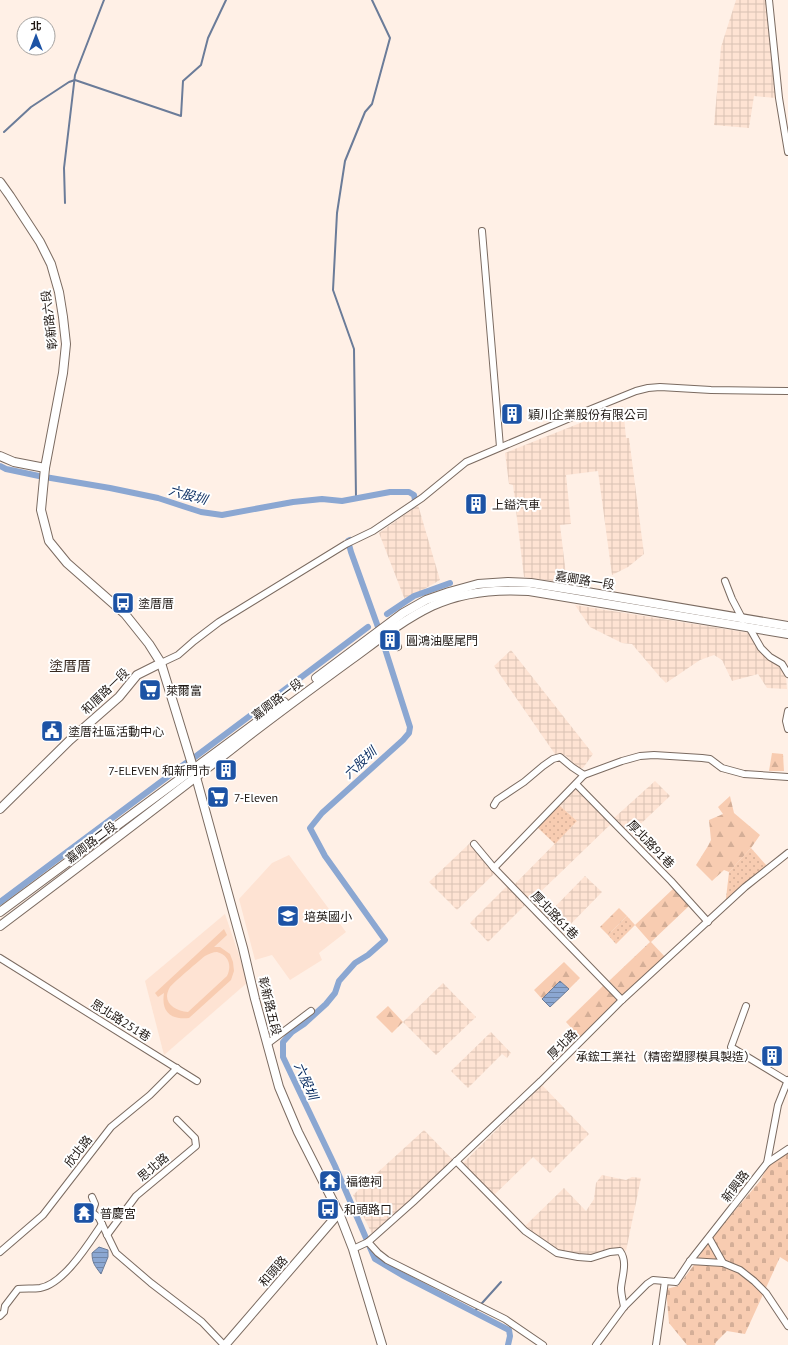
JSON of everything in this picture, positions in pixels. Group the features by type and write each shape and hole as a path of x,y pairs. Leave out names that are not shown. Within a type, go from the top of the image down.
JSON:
{"street":[{"path":"768,0 779,98 788,152"},
{"name":"彰新路六段","path":"0,182 46,253 51,264 59,292 66,344 63,373 43,479 41,510 50,541 67,563 125,614 150,644 160,663"},
{"path":"482,231 500,448"},
{"path":"160,663 178,656 194,641 219,622 346,544 373,531 402,512 466,462 584,412 636,391 648,388 660,387 711,390 788,391"},
{"path":"0,456 14,462 45,468"},
{"path":"725,581 732,599 742,618 750,628 760,648 770,657 782,664 788,674"},
{"name":"嘉卿路一段","path":"388,628 426,600 478,584 508,582 531,583 581,590 788,626"},
{"name":"嘉卿路一段","path":"388,628 433,605 463,595 514,590 553,594 788,634"},
{"path":"371,641 388,628 398,647"},
{"name":"嘉卿路一段","path":"194,769 371,641"},
{"name":"嘉卿路一段","path":"196,777 371,641"},
{"name":"彰新路五段","path":"160,663 194,769 279,1087 298,1132 339,1213 353,1249 382,1345"},
{"name":"和厝路一段","path":"0,808 70,740 119,697 138,676 160,663"},
{"path":"788,711 786,721 788,729"},
{"path":"494,868 584,775 622,761 640,756 654,755 702,758 710,759 722,768 744,774 788,777"},
{"path":"494,805 497,800 554,759 560,758 584,775"},
{"name":"嘉卿路二段","path":"0,912 194,769"},
{"name":"嘉卿路二段","path":"0,926 196,777"},
{"name":"厚北路91巷","path":"576,784 671,881 708,922"},
{"name":"厚北路61巷","path":"474,844 494,868 622,1000"},
{"name":"厚北路","path":"353,1249 368,1242 413,1202 541,1081 622,1000 745,887 788,853"},
{"name":"思北路251巷","path":"0,958 196,1081"},
{"path":"746,1006 731,1047 788,1080"},
{"path":"267,1044 311,1011"},
{"name":"欣北路","path":"0,1252 43,1215 111,1127 150,1095 177,1068"},
{"name":"新興路","path":"665,1281 676,1282 690,1261 767,1163 778,1105 788,1080"},
{"name":"思北路","path":"107,1235 136,1196 196,1146 195,1138 177,1120"},
{"path":"767,1163 788,1149"},
{"path":"456,1161 525,1231 556,1253 591,1258 610,1252 620,1251 624,1264 621,1289 624,1307"},
{"path":"92,1197 95,1204 92,1212 99,1218 116,1253 151,1284 202,1322 224,1345"},
{"name":"和頭路","path":"224,1345 339,1213"},
{"path":"0,1316 4,1312 5,1306 18,1289 40,1288 51,1284 61,1275 86,1246 102,1224"},
{"path":"709,1238 723,1263"},
{"path":"368,1242 387,1260 505,1319 543,1345"},
{"path":"690,1261 723,1263 740,1270 754,1281 766,1294 788,1326"},
{"path":"596,1345 624,1307 653,1280 665,1281 656,1345"}],"shaded area":[{"path":"736,0 769,0 776,98 754,96 749,128 714,125 721,47"},
{"path":"623,406 626,438 629,438 644,554 628,567 612,575 598,471 566,475 571,524 560,525 567,583 524,577 513,485 509,484 505,453"},
{"path":"418,505 440,580 405,600 379,533"},
{"path":"575,605 750,633 756,647 782,669 786,677 787,689 767,688 758,674 732,681 722,660 714,655 700,660 666,683 632,644 622,643 590,627"},
{"path":"511,650 593,754 583,768 579,768 565,755 557,757 494,666"},
{"path":"655,781 670,796 630,834 614,818"},
{"path":"577,787 612,823 531,901 515,884 577,821 559,805"},
{"path":"469,844 496,872 457,910 429,882"},
{"name":"培英國小","path":"289,855 346,932 319,953 322,960 290,980 272,955 255,960 239,899 272,863"},
{"path":"585,876 602,892 562,933 546,916"},
{"path":"508,885 527,903 488,942 470,923"},
{"path":"225,914 248,982 164,1055 145,981"},
{"path":"443,983 476,1017 436,1055 403,1022"},
{"path":"491,1032 511,1053 507,1058 502,1054 468,1088 451,1071"},
{"path":"542,1085 589,1134 550,1173 533,1157 493,1196 463,1163"},
{"path":"424,1130 454,1161 375,1240 353,1195"},
{"path":"602,1175 626,1180 632,1177 641,1178 626,1251 615,1249 595,1255 574,1256 559,1253 524,1227 564,1188 586,1211 594,1199 596,1183"}],"green space":[{"path":"772,753 783,754 784,771 769,771"},
{"path":"730,796 734,813 760,835 751,848 729,872 724,870 712,881 696,865 711,840 709,820 723,814 718,807"},
{"path":"559,805 577,821 555,844 537,827"},
{"path":"751,848 767,866 725,907 729,872"},
{"path":"674,888 690,905 651,942 667,959 626,996 622,995 609,981 650,942 635,925"},
{"path":"619,908 627,916 608,935 600,927"},
{"path":"627,916 635,925 616,944 608,935"},
{"path":"224,929 227,935 214,947 220,947 230,954 234,971 231,980 189,1018 172,1016 168,1013 164,1005 164,993 158,997 155,993","holes":["216,952 221,953 227,958 228,961 229,968 227,976 188,1012 178,1010 170,1005 167,997 170,987 205,956"]},
{"path":"564,962 580,978 569,989 560,981 542,999 534,990"},
{"path":"605,984 619,999 582,1040 566,1022"},
{"path":"388,1006 403,1022 392,1033 376,1017"},
{"path":"788,1150 788,1262 780,1257 745,1334 727,1331 715,1345 687,1345 669,1323 666,1289 678,1286 694,1265 708,1242 760,1181 771,1160"}],"water":[{"path":"560,981 569,989 550,1007 542,999"},
{"path":"99,1247 108,1250 108,1257 101,1274 94,1264 92,1256 92,1253"}],"waterway":[{"path":"65,203 64,168 75,75 104,0"},
{"path":"4,132 31,107 69,82 75,80 181,116 183,81 201,65 208,38 226,0"},
{"path":"356,498 354,349 333,290 337,213 345,161 365,112 372,104 390,38 372,0"},
{"name":"六股圳","path":"0,466 6,469 39,476 158,498 201,512 222,515 293,502 322,499 342,501 390,492 409,492 414,495 415,500 412,506"},
{"name":"六股圳","path":"350,540 348,541 351,552 378,627 410,727 409,733 403,740 322,813 310,828 325,856 385,940 368,955 355,963 339,981 335,993 326,1004 304,1024 292,1032 283,1042 283,1057 335,1166 375,1259 402,1275 509,1330 510,1336 508,1345"},
{"path":"387,614 414,596 450,583"},
{"path":"195,757 368,627"},
{"path":"0,902 186,763"},
{"path":"474,1312 501,1282"}],"place":[{"name":"穎川企業股份有限公司","path":"512,414"},
{"name":"上鎰汽車","path":"476,504"},
{"name":"塗厝厝","path":"123,603"},
{"name":"圓鴻油壓尾門","path":"390,640"},
{"name":"萊爾富","path":"150,690"},
{"name":"塗厝社區活動中心","path":"52,731"},
{"name":"7-ELEVEN 和新門市","path":"226,770"},
{"name":"7-Eleven","path":"218,797"},
{"name":"培英國小","path":"288,916"},
{"name":"承鋐工業社（精密塑膠模具製造）","path":"772,1056"},
{"name":"福德祠","path":"330,1181"},
{"name":"和頭路口","path":"328,1209"},
{"name":"普慶宮","path":"84,1213"}],"district":[{"name":"塗厝厝","path":"70,666"}]}
